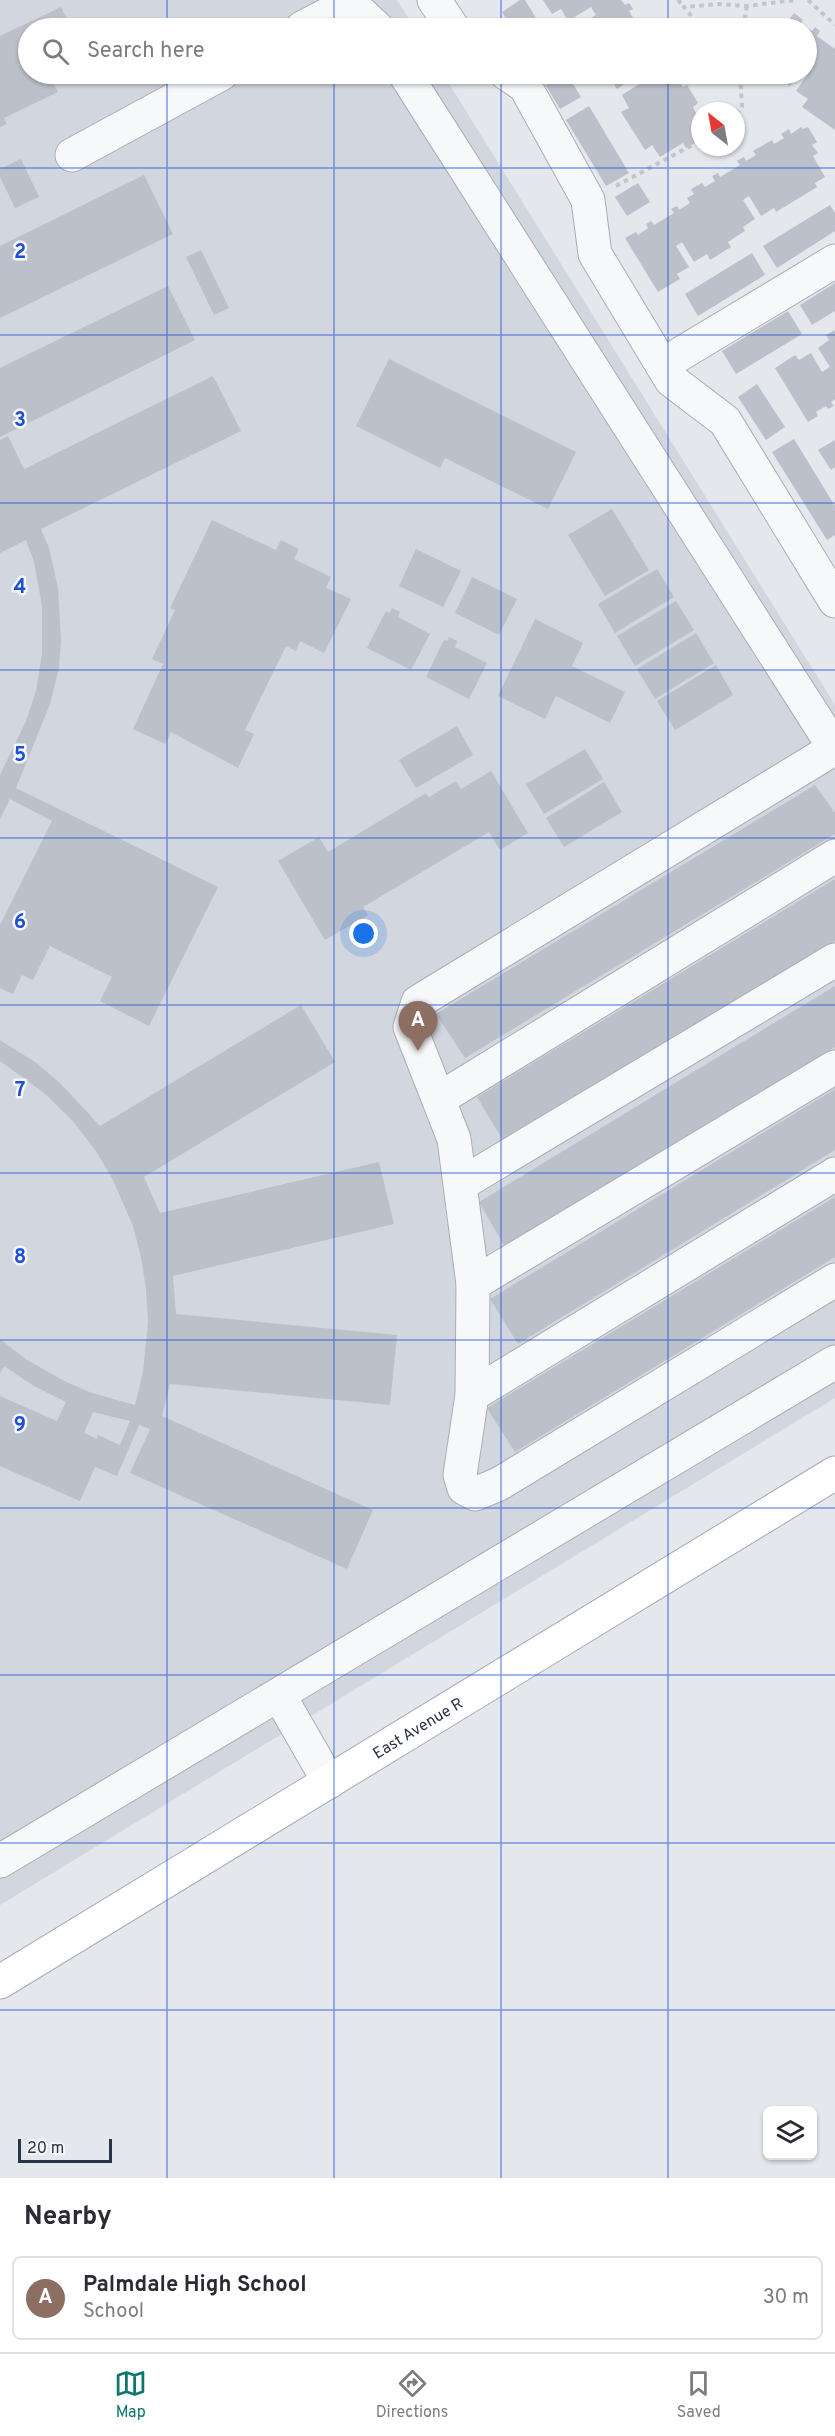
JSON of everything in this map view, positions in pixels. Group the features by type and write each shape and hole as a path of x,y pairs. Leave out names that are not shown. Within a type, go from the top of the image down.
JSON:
{"main road":[{"name":"East Avenue R","path":"0,1982 835,1473"}],"street":[{"path":"435,0 447,18"},
{"path":"320,18 348,1 366,18"},
{"path":"72,155 203,84"},
{"path":"411,84 835,749 418,1002 410,1027 454,1139 473,1284 472,1395 460,1475 464,1488 475,1494 499,1484 835,1280"},
{"path":"522,84 588,200 596,254 671,380 725,421 835,601"},
{"path":"662,364 835,261"},
{"path":"440,1099 835,856"},
{"path":"461,1184 835,960"},
{"path":"473,1284 835,1067"},
{"path":"472,1395 835,1174"},
{"path":"0,1861 835,1362"},
{"path":"279,1695 329,1782"}],"path":[{"path":"678,0 692,18"},
{"path":"684,7 719,4 747,6 795,0"},
{"path":"808,0 835,25"},
{"path":"745,18 747,6"},
{"path":"741,84 742,102"},
{"path":"588,200 691,146"}],"shaded area":[{"path":"0,0 397,0 409,18 18,18 18,84 449,84 835,705 835,1398 0,1905"}],"building":[{"path":"520,0 525,0 536,18 506,18 502,12"},
{"path":"543,0 621,0 625,5 629,3 633,9 629,11 633,18 591,18 596,15 591,7 573,18 566,18 561,9 552,14"},
{"path":"61,7 66,18 38,18"},
{"path":"794,13 800,18 790,18"},
{"path":"18,27 18,84 54,84 58,92 4,118 7,124 0,127 0,36"},
{"path":"817,36 835,49 835,130 802,107 808,99 796,91 801,84 817,84"},
{"path":"545,84 573,84 581,97 560,109"},
{"path":"614,84 625,84 617,89"},
{"path":"639,84 681,84 683,87 687,85 697,102 691,102 691,145 686,148 683,143 660,157 652,145 645,150 621,112 629,108 622,95"},
{"path":"589,106 629,173 606,186 566,120"},
{"path":"801,127 803,129 808,127 817,142 812,145 818,153 813,156 825,177 815,183 817,187 776,212 774,208 761,216 749,196 743,200 755,219 743,227 745,231 728,242 731,247 710,260 707,254 694,262 682,242 676,246 689,267 677,274 680,279 658,292 625,238 636,232 638,235 648,228 646,224 651,221 654,225 674,213 671,209 677,206 679,210 690,203 687,198 694,194 691,189 702,183 705,187 715,181 712,176 718,173 720,177 740,165 737,161 744,157 746,161 756,155 753,151 772,140 774,144 784,138 781,134 789,129 791,134"},
{"path":"21,159 39,197 15,208 0,177 0,169"},
{"path":"144,175 173,234 0,318 0,246"},
{"path":"638,183 650,202 627,216 615,197"},
{"path":"830,205 835,213 835,231 777,268 763,246"},
{"path":"201,250 229,308 214,315 186,257"},
{"path":"752,253 765,275 698,316 685,294"},
{"path":"835,283 835,311 812,325 800,305"},
{"path":"168,286 195,340 0,437 0,368"},
{"path":"788,311 802,334 736,374 722,351"},
{"path":"835,330 835,399 831,402 834,406 828,409 826,406 816,412 818,416 808,422 775,368 795,355 799,360 811,353 822,372 830,367 818,348 829,340 826,335"},
{"path":"389,359 576,452 548,509 445,458 440,468 356,426"},
{"path":"213,376 241,431 41,529 49,548 58,588 61,639 59,668 50,704 16,788 218,887 149,1026 100,1001 112,977 50,946 33,980 22,975 13,994 0,988 0,925 52,821 10,799 0,819 0,775 26,721 36,691 42,654 42,606 34,562 26,540 0,553 0,440 8,436 24,469"},
{"path":"757,384 785,427 766,440 738,397"},
{"path":"794,439 835,506 835,535 827,540 772,452"},
{"path":"835,440 835,467 831,470 818,450"},
{"path":"612,509 649,570 605,596 568,535"},
{"path":"212,520 276,550 281,540 299,549 294,559 331,577 326,588 351,599 324,653 300,641 296,651 286,646 245,730 254,734 238,768 171,732 165,744 133,729 163,664 152,659 175,610 170,608"},
{"path":"416,549 461,571 443,607 399,586"},
{"path":"657,569 674,597 615,633 598,604"},
{"path":"472,577 517,599 499,635 455,613"},
{"path":"676,601 694,630 635,666 617,636"},
{"path":"392,608 400,612 398,617 430,634 411,670 367,648 386,611 390,613"},
{"path":"535,619 583,643 572,666 625,692 610,723 556,696 545,719 498,696"},
{"path":"696,633 714,663 655,699 637,669"},
{"path":"449,637 457,641 455,647 487,663 469,699 426,677 444,640 447,641"},
{"path":"716,665 733,695 675,730 657,701"},
{"path":"457,726 473,755 416,788 399,760"},
{"path":"585,749 603,779 544,814 526,784"},
{"path":"491,771 528,833 500,850 489,832 363,907 368,915 325,940 278,861 319,837 328,852 426,793 429,797 456,781 461,789"},
{"path":"604,782 622,812 564,847 546,818"},
{"path":"815,785 835,813 835,834 465,1058 436,1014"},
{"path":"835,879 835,941 504,1142 477,1097"},
{"path":"835,986 835,1047 505,1247 479,1202"},
{"path":"301,1005 335,1062 144,1177 160,1213 379,1162 394,1224 173,1276 176,1314 397,1335 390,1405 170,1384 162,1416 373,1510 347,1569 130,1473 150,1429 139,1425 117,1476 95,1467 80,1501 0,1466 0,1396 57,1421 66,1402 34,1386 4,1366 0,1374 0,1339 27,1360 66,1382 92,1393 135,1405 143,1372 148,1322 141,1257 133,1226 113,1180 96,1151 72,1120 44,1093 0,1061 0,1040 35,1062 60,1083 100,1126","holes":["93,1412 130,1421 120,1445 98,1435 97,1439 84,1433"]},
{"path":"835,1089 835,1150 518,1344 490,1299"},
{"path":"835,1197 835,1257 515,1452 487,1408"}],"place":[{"name":"Palmdale High School","path":"418,1051"}]}
